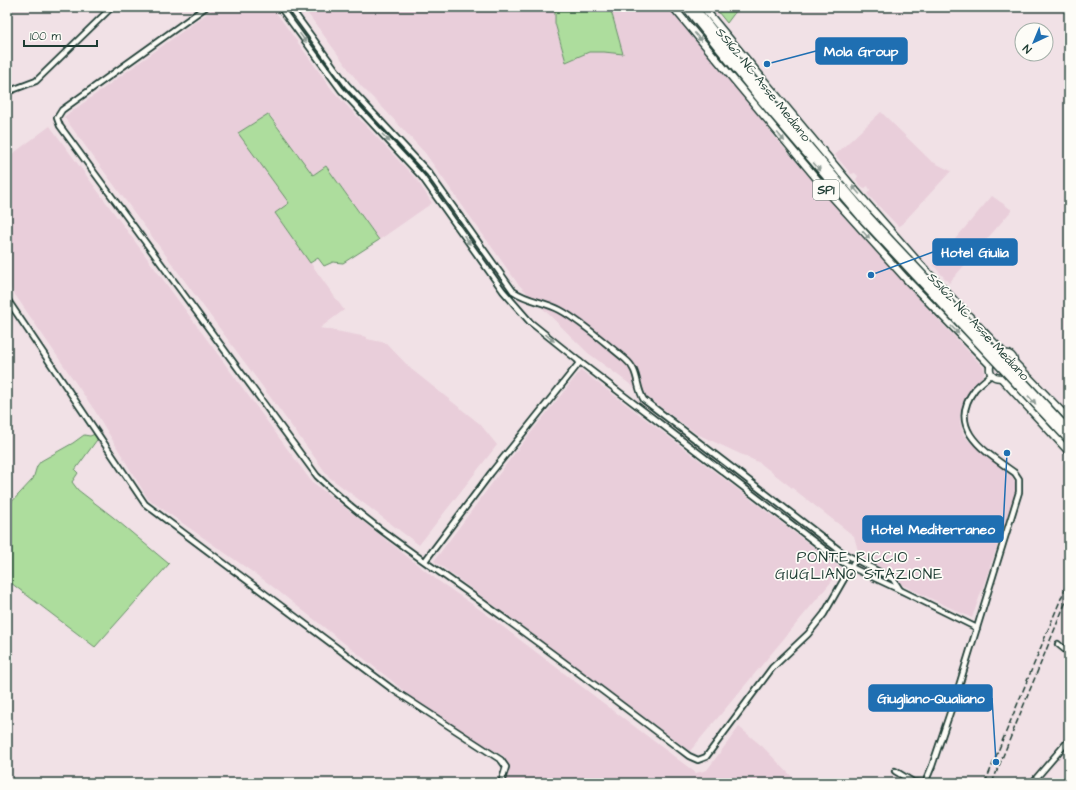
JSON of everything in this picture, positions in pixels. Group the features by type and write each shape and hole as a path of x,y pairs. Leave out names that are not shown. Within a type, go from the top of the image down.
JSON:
{"highway":[{"name":"SS162 NC Asse Mediano","path":"686,7 766,106 864,216 1069,440"},
{"name":"SS162 NC Asse Mediano","path":"694,7 864,216 986,340 1069,430"}],"main road":[{"name":"SP1","path":"673,7 827,192 906,279 990,364 989,369 991,375"},
{"name":"SP1","path":"703,7 856,191 920,264 1003,353 1013,357 1014,365 1067,417"},
{"path":"991,375 995,378 1003,378 1069,452"}],"street":[{"path":"7,92 36,81 112,7"},
{"path":"206,7 62,110 57,118 60,126 317,476 334,493 689,756 698,760 706,757 772,668 808,634 824,614 855,560"},
{"path":"280,7 346,95 422,177 511,301 530,322 837,559 977,628"},
{"path":"290,7 347,85 429,173 509,287 517,293 559,310 625,359 633,367 644,400 842,553 893,579 900,590"},
{"path":"7,298 145,504 392,689 501,760 506,767 501,783"},
{"path":"425,561 491,473 580,362"},
{"path":"895,771 913,782 927,783 927,778 977,628 1019,492 1019,479 1015,473 975,442 966,429 964,418 968,404 976,389 991,375"},
{"path":"1058,644 1069,653"},
{"path":"1032,783 1069,740"}],"shaded area":[{"path":"216,7 272,7 333,91 417,180 432,203 379,240 326,166 313,176 269,114 238,133 290,203 275,213 344,310 320,328 367,337 367,339 386,343 411,369 480,424 497,445 419,545 329,477 64,117"},
{"path":"303,7 521,7 523,10 527,7 555,7 555,23 566,62 589,52 623,53 610,7 668,7 728,77 778,141 837,209 912,292 984,368 982,377 973,386 965,398 960,412 960,422 963,434 970,442 1012,477 1016,485 1016,493 972,618 900,584 895,575 860,558 854,536 760,463 697,434 588,353 518,284 425,153 361,86"},
{"path":"881,112 931,161 951,171 900,226 898,226 867,194 870,190 868,186 865,188 862,187 856,180 858,176 855,173 851,174 835,155"},
{"path":"50,126 311,481 437,580 482,611 696,773 707,770 739,727 763,747 798,783 504,783 509,767 504,756 475,740 408,695 268,583 148,499 95,411 7,283 7,158"},
{"path":"992,196 1012,210 949,283 933,265"},
{"path":"581,370 842,569 690,751 434,561 514,454"}],"green space":[{"path":"555,7 610,7 623,54 589,52 566,62 555,23"},
{"path":"714,7 739,7 727,23"},
{"path":"268,114 313,175 326,166 379,240 343,263 333,262 324,266 318,258 310,263 275,213 289,203 238,133"},
{"path":"95,434 99,437 75,470 78,473 72,482 78,490 169,564 95,647 11,583 7,585 7,507 33,479 37,466 41,461 84,435 90,436"}],"railway":[{"path":"985,783 1069,579"},
{"path":"992,783 1069,594"}],"place":[{"name":"Mola Group","path":"767,64"},
{"name":"Hotel Giulia","path":"871,275"},
{"name":"Hotel Mediterraneo","path":"1007,453"},
{"name":"Giugliano-Qualiano","path":"996,762"}],"district":[{"name":"PONTE RICCIO - GIUGLIANO STAZIONE","path":"859,566"}]}
